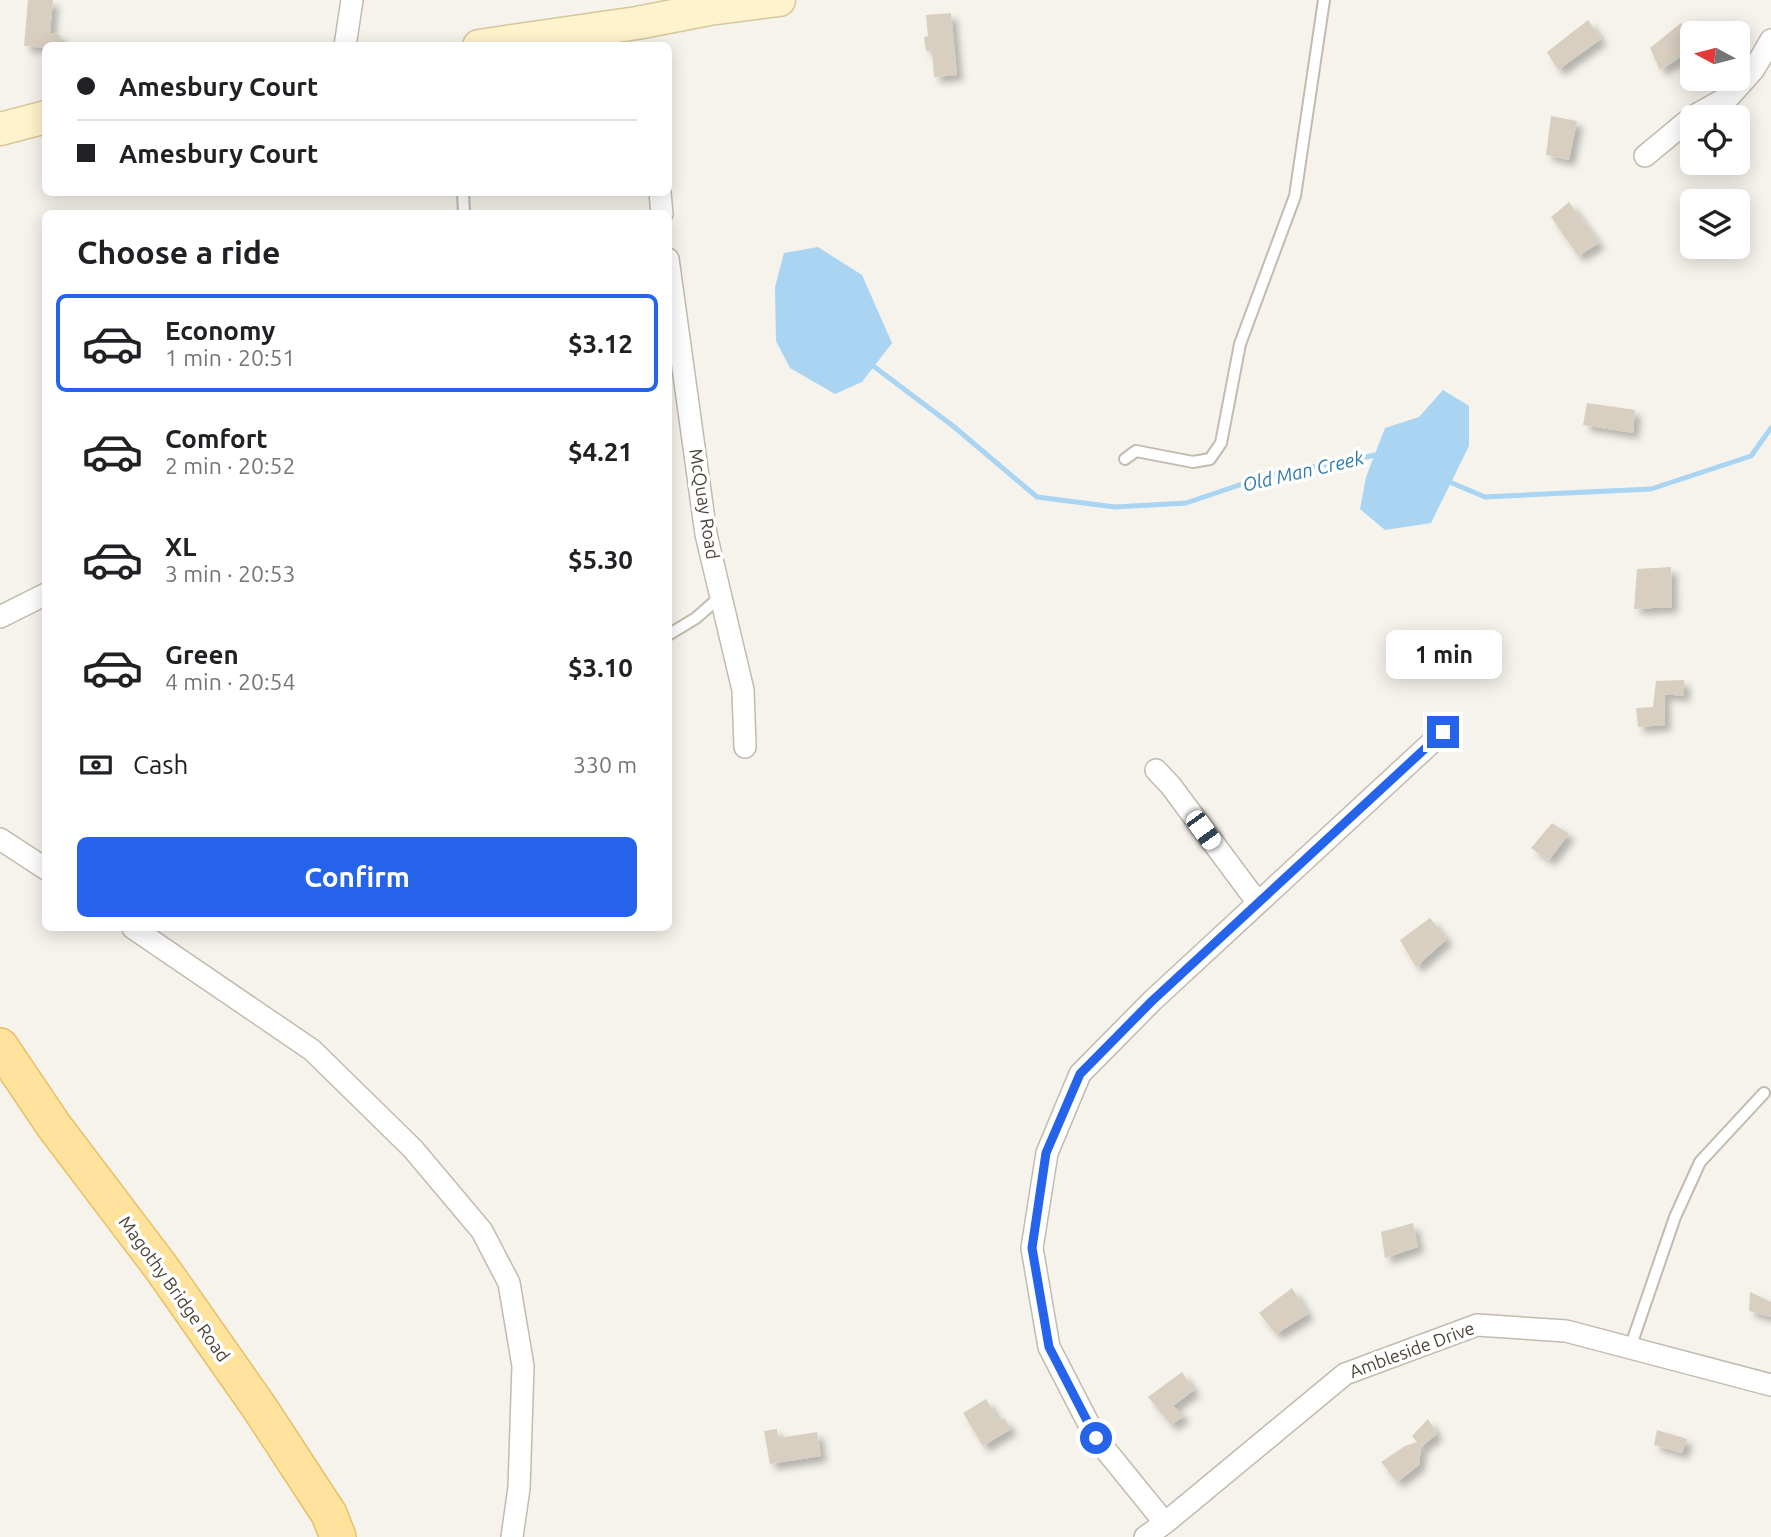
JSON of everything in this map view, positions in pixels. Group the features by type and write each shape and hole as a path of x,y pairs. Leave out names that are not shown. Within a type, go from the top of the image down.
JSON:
{"main road":[{"path":"532,42 638,34 709,4 779,0"},
{"path":"0,129 42,118"},
{"name":"Magothy Bridge Road","path":"0,1046 54,1126 163,1270 259,1407 329,1514 338,1537"}],"street":[{"path":"346,42 352,0"},
{"path":"1714,105 1730,96 1754,69 1771,40"},
{"path":"1645,156 1680,127"},
{"name":"McQuay Road","path":"672,288 706,534 743,690 745,747"},
{"path":"0,617 42,596"},
{"path":"1165,1523 1096,1438 1049,1347 1032,1248 1046,1153 1080,1074 1152,1001 1443,732"},
{"path":"1156,770 1171,786 1258,903"},
{"path":"0,839 42,866"},
{"path":"138,931 312,1050 413,1149 482,1231 509,1283 523,1366 519,1488 512,1537"},
{"name":"Ambleside Drive","path":"1145,1537 1345,1374 1477,1325 1566,1331 1771,1385"}],"lane":[{"path":"1125,459 1136,451 1193,462 1210,459 1221,443 1240,344 1295,196 1324,0"},
{"path":"672,633 696,618 721,596"},
{"path":"1630,1348 1675,1217 1700,1162 1764,1093"}],"water":[{"path":"818,247 862,275 892,343 862,382 835,394 790,368 776,341 775,287 784,253"},
{"path":"1443,390 1469,406 1469,446 1431,523 1385,530 1360,509 1366,477 1385,428 1419,417"}],"building":[{"path":"28,0 53,0 50,33 60,35 60,42 42,42 42,48 24,46"},
{"path":"951,13 957,75 934,77 932,51 926,51 924,37 928,36 926,15"},
{"path":"1588,20 1601,39 1558,70 1547,52"},
{"path":"1680,24 1680,58 1660,70 1650,48"},
{"path":"1551,116 1577,121 1569,160 1546,155"},
{"path":"1569,202 1599,243 1578,256 1551,217"},
{"path":"1587,403 1635,410 1633,433 1583,425"},
{"path":"1671,567 1672,607 1634,609 1637,569"},
{"path":"1684,680 1684,696 1664,694 1665,725 1638,727 1636,708 1653,707 1656,681"},
{"path":"1552,823 1569,834 1549,860 1531,848"},
{"path":"1430,918 1447,939 1416,967 1400,940"},
{"path":"1413,1223 1418,1247 1385,1258 1381,1232"},
{"path":"1292,1288 1308,1314 1276,1334 1259,1313"},
{"path":"1750,1292 1771,1302 1771,1317 1749,1311"},
{"path":"1182,1372 1194,1390 1173,1406 1184,1416 1171,1425 1148,1397"},
{"path":"986,1399 999,1421 1004,1418 1011,1429 983,1446 963,1413"},
{"path":"1428,1419 1437,1434 1421,1447 1419,1465 1397,1482 1381,1462 1405,1446 1417,1442 1412,1436"},
{"path":"777,1429 778,1438 817,1432 821,1456 770,1464 764,1431"},
{"path":"1657,1430 1687,1439 1682,1453 1654,1445"}],"waterway":[{"name":"Old Man Creek","path":"868,362 953,426 1037,497 1115,507 1186,503 1263,477 1381,454"},
{"name":"Old Man Creek","path":"1445,480 1485,497 1651,489 1751,456 1771,428"}],"route":[{"path":"1096,1438 1049,1347 1032,1248 1046,1153 1080,1074 1152,1001 1443,732"}]}
